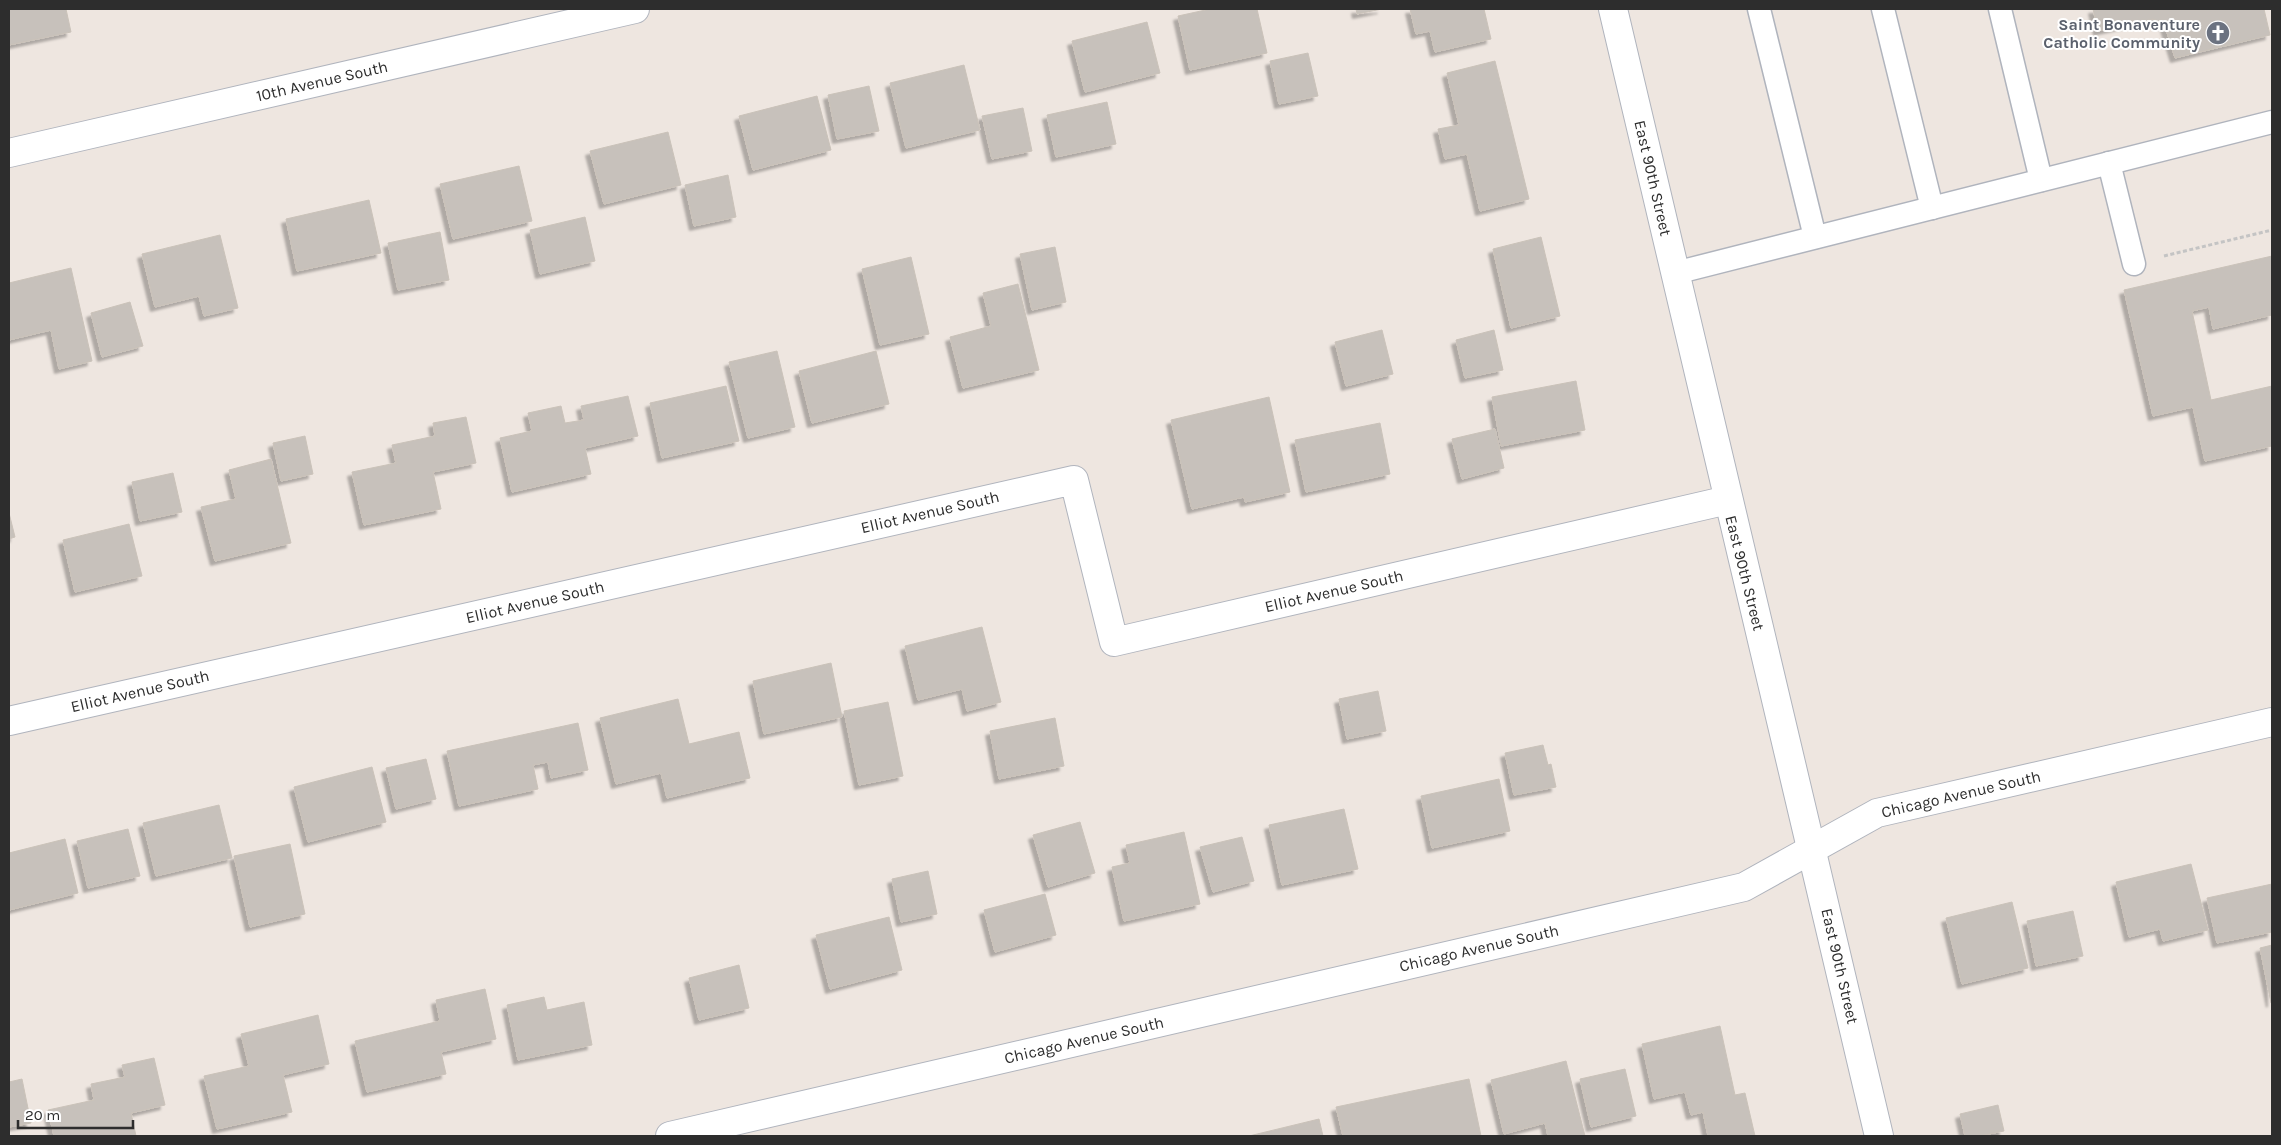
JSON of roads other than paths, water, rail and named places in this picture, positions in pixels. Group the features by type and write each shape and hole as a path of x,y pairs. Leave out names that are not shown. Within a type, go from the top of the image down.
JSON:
{"street":[{"name":"10th Avenue South","path":"9,153 635,9"},
{"name":"East 90th Street","path":"1613,9 1879,1136"},
{"name":"Elliot Avenue South","path":"9,721 1074,480 1114,642 1728,500"},
{"name":"Chicago Avenue South","path":"670,1136 1744,887 1876,813 2272,722"}],"lane":[{"path":"1759,9 1815,237"},
{"path":"1883,9 1932,208"},
{"path":"2000,9 2041,180"},
{"path":"1675,273 2272,122"},
{"path":"2109,163 2134,264"}],"place":[{"name":"Saint Bonaventure Catholic Community","path":"2218,33"}]}
